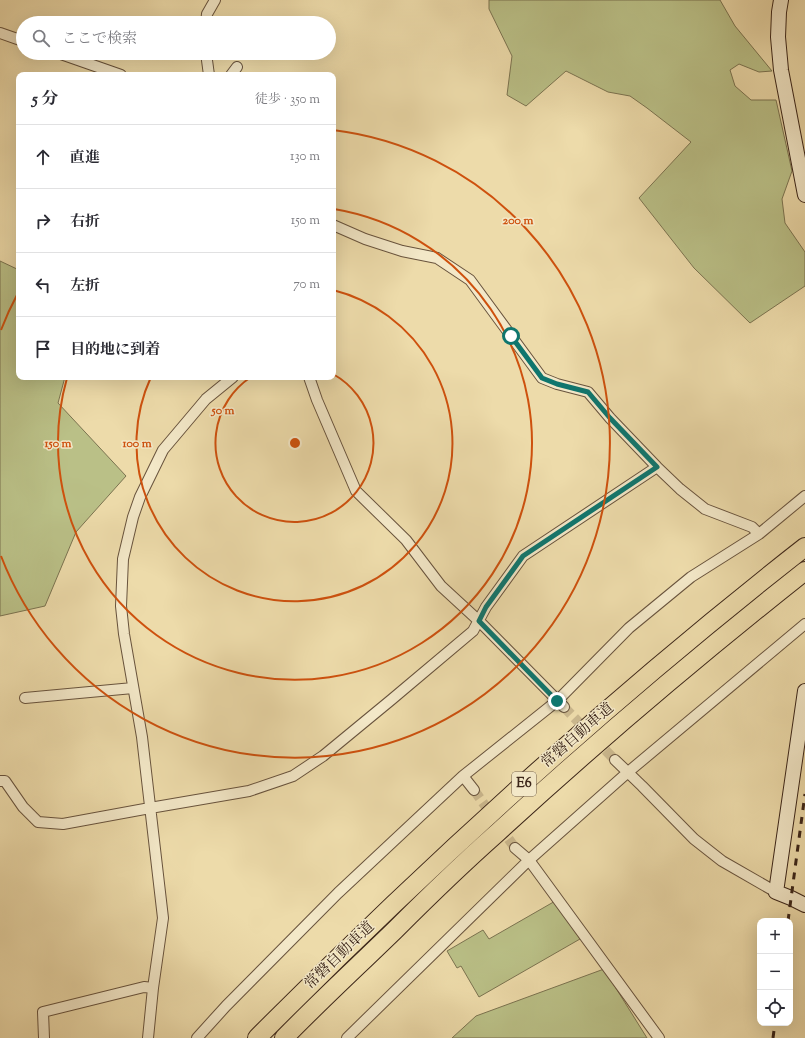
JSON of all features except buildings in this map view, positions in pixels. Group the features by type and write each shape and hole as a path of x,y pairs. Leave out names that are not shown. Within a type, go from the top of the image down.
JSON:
{"highway":[{"name":"常磐自動車道","path":"257,1038 417,882 578,735 696,635 805,547"},
{"name":"常磐自動車道","path":"284,1038 315,1006 496,833 703,653 805,571"}],"street":[{"path":"208,16 215,0"},
{"path":"781,0 778,37 781,70 805,195"},
{"path":"0,33 16,39"},
{"path":"78,60 112,72"},
{"path":"207,60 209,72"},
{"path":"336,226 365,239 402,251 437,258 470,280 542,378 557,384 588,392 610,418 680,489 705,508 752,526 759,534"},
{"path":"148,1038 153,988 163,918 142,737 124,634 121,606 123,559 133,517 140,498 163,450 206,399 228,380"},
{"path":"310,380 317,400 356,491 406,540 441,586 479,621 560,704"},
{"path":"0,781 5,781 23,807 38,822 64,824 249,791 293,776 323,756 473,631 486,607 523,556 657,467"},
{"path":"197,1038 226,1006 338,893 463,776 560,704 629,628 691,577 759,534 805,496"},
{"path":"347,1038 529,860 627,773 805,624"},
{"path":"25,698 133,688"},
{"path":"776,892 805,691"},
{"path":"615,760 694,839 722,861 776,892 805,906"},
{"path":"463,776 474,790"},
{"path":"515,848 529,860 659,1038"},
{"path":"44,1038 43,1012 144,987 153,988"}],"green space":[{"path":"489,0 720,0 735,26 772,71 759,72 739,64 730,70 735,86 751,100 776,100 792,171 782,199 785,223 805,252 805,286 750,323 694,268 639,198 691,142 630,96 608,92 566,71 526,106 507,95 512,56 489,9"},
{"path":"0,261 16,269 16,380 64,380 58,403 126,476 76,532 45,606 0,616"},
{"path":"557,900 580,939 479,997 461,966 457,968 447,951 483,930 489,939"},
{"path":"604,969 647,1038 452,1038 476,1016"}],"tunnel":[{"path":"564,707 615,760"},
{"path":"474,790 515,848"}],"railway":[{"path":"788,918 805,794"},
{"path":"773,1038 775,1026"}],"route":[{"path":"511,336 542,378 557,384 588,392 610,418 657,467 523,556 486,607 479,621 557,701"}]}
